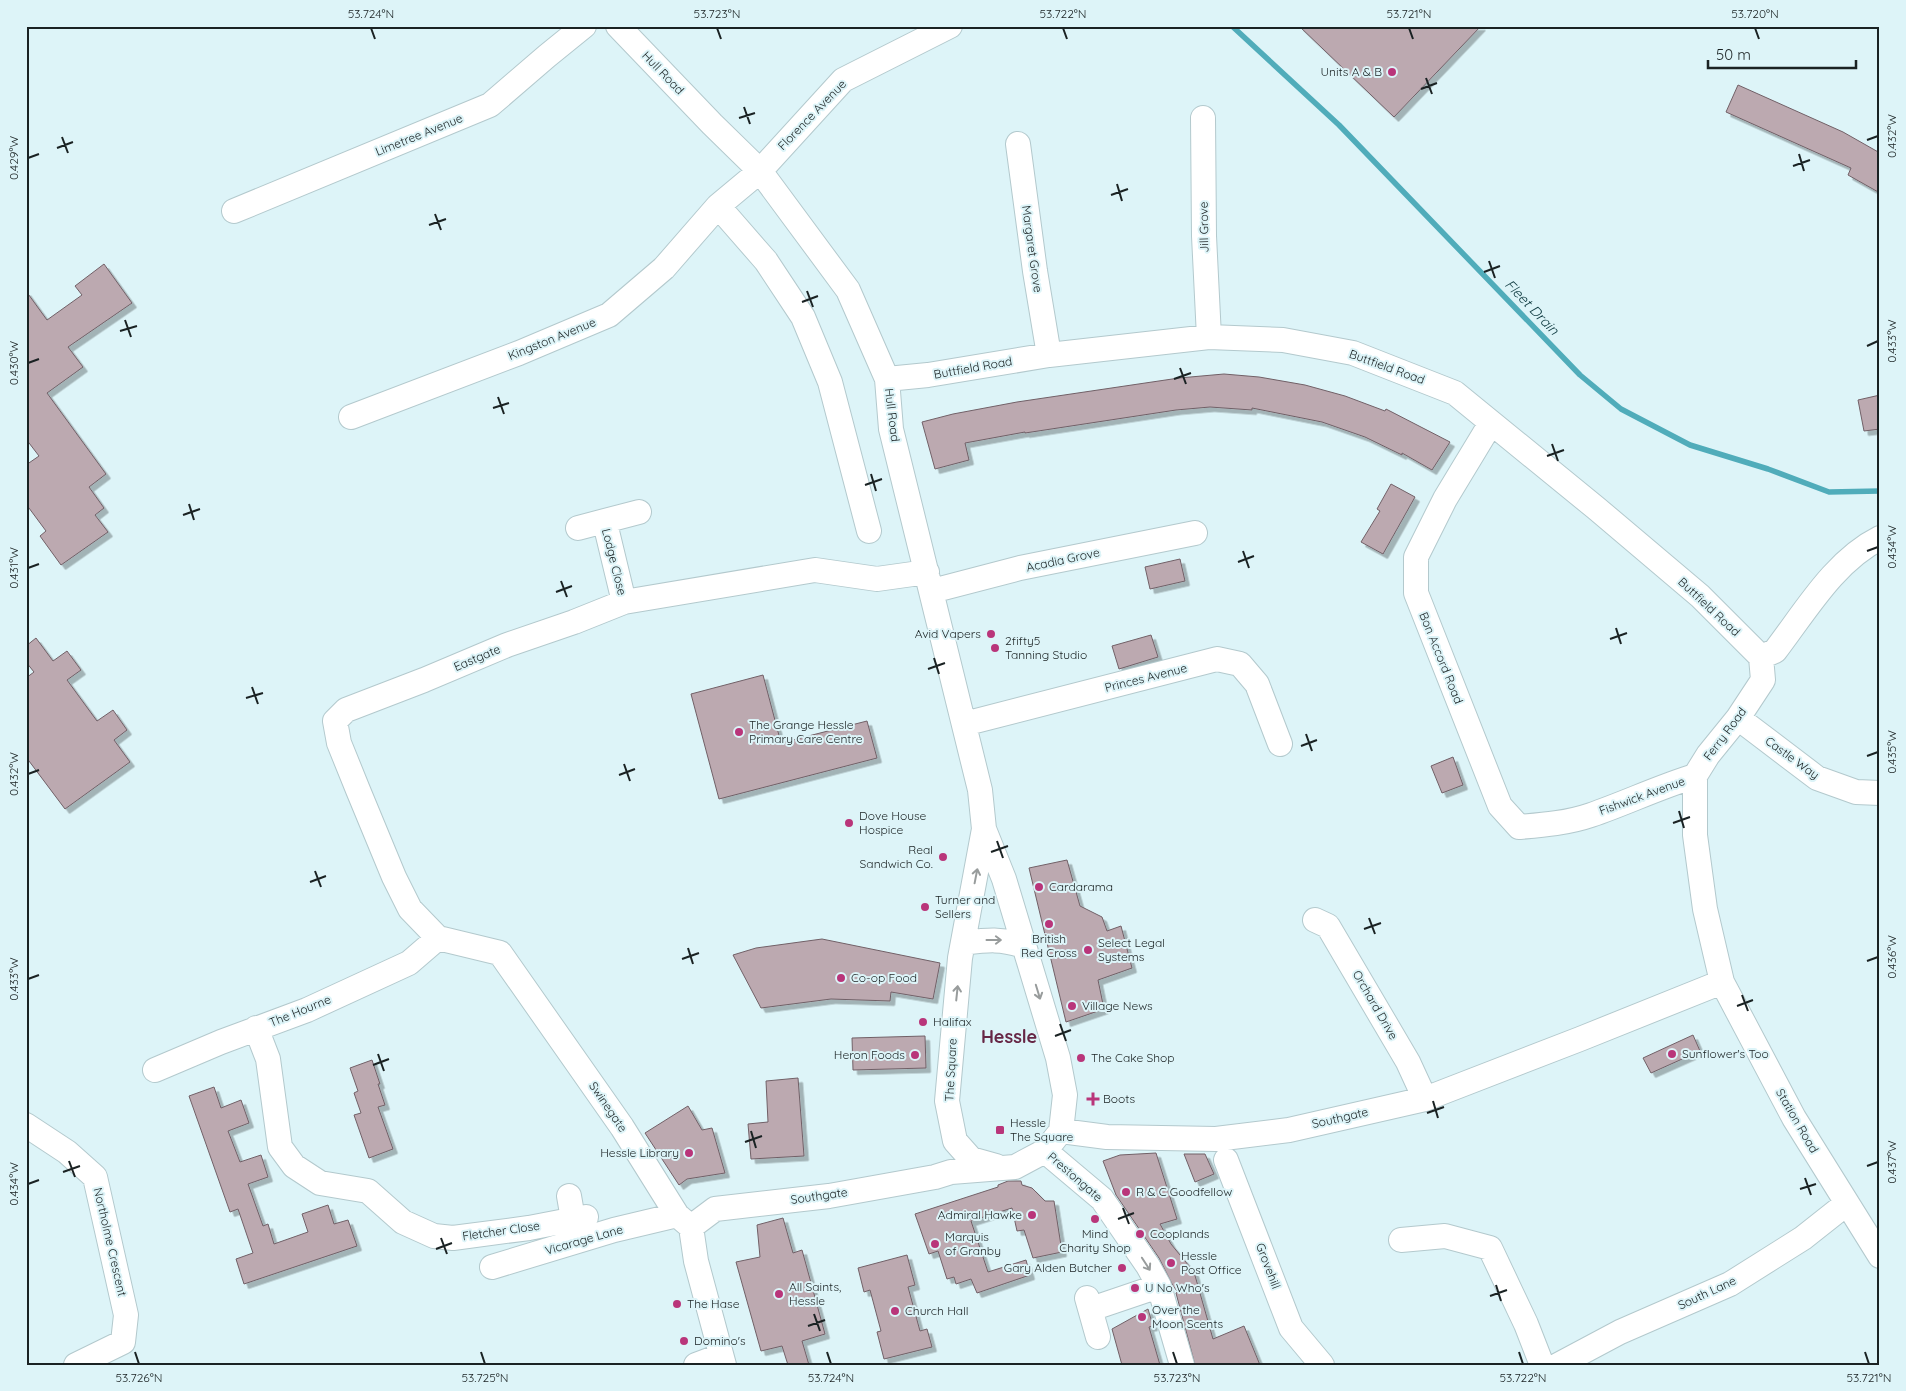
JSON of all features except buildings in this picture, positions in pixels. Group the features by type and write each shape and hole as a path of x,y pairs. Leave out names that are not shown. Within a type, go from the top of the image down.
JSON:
{"street":[{"name":"Limetree Avenue","path":"234,211 490,105 584,26"},
{"name":"Hull Road","path":"618,26 760,171 848,290 887,379 891,429 980,790 984,829"},
{"name":"Florence Avenue","path":"760,171 843,80 950,26"},
{"name":"Jill Grove","path":"1203,118 1204,236 1210,337"},
{"name":"Margaret Grove","path":"1018,144 1035,272 1049,355"},
{"name":"Kingston Avenue","path":"351,417 519,353 609,315 664,268 718,206 760,171"},
{"path":"718,206 766,261 803,317 830,382 869,532"},
{"name":"Buttfield Road","path":"887,379 928,375 1049,355 1210,337 1283,340 1352,353 1455,393 1700,596 1761,657"},
{"name":"Bon Accord Road","path":"1491,423 1445,499 1416,557 1416,593 1500,806 1519,827 1543,825 1589,816"},
{"name":"Lodge Close","path":"578,528 639,512"},
{"name":"Lodge Close","path":"604,522 624,602"},
{"name":"Acadia Grove","path":"930,582 1020,568 1195,533"},
{"path":"1761,657 1774,651 1829,579 1865,546 1880,538"},
{"name":"Eastgate","path":"438,938 410,909 394,877 340,742 335,720 346,710 507,645 574,622 624,602 816,570 877,579 930,582"},
{"name":"Ferry Road","path":"1695,776 1708,755 1738,718 1763,680 1761,657"},
{"name":"Princes Avenue","path":"964,724 1217,660 1240,664 1257,684 1280,744"},
{"name":"Castle Way","path":"1738,718 1817,778 1856,792 1880,793"},
{"path":"1695,776 1695,835 1705,909 1722,982"},
{"name":"Fishwick Avenue","path":"1589,816 1664,786 1695,776"},
{"path":"984,829 1004,878 1058,1058 1065,1095 1061,1131"},
{"name":"The Square","path":"955,1141 947,1101 963,943 984,829"},
{"name":"Orchard Drive","path":"1315,920 1328,926 1408,1062 1425,1099"},
{"name":"Swinegate","path":"438,938 500,953 622,1127 684,1221 722,1360"},
{"name":"The Hourne","path":"155,1070 256,1028 307,1010 409,963 438,938"},
{"path":"963,943 1005,940 1024,946"},
{"name":"Southgate","path":"684,1221 714,1209 829,1196 935,1177 951,1172 1015,1167 1045,1151 1061,1131 1107,1137 1216,1139 1289,1130 1425,1099 1722,982"},
{"name":"Station Road","path":"1722,982 1794,1118 1880,1256"},
{"name":"Fletcher Close","path":"256,1028 268,1060 280,1147 294,1166 320,1184 368,1192 403,1222 434,1236 453,1238 529,1228 580,1218 569,1196"},
{"name":"Northolme Crescent","path":"26,1125 67,1152 95,1177 126,1315 123,1342 76,1365"},
{"path":"955,1141 971,1159 1002,1168"},
{"path":"951,1172 955,1141"},
{"name":"Prestongate","path":"1045,1151 1102,1199 1148,1266 1159,1286 1182,1365"},
{"name":"Grovehill","path":"1226,1160 1291,1328 1322,1365"},
{"name":"South Lane","path":"1558,1365 1620,1332 1730,1284 1803,1238 1846,1204"},
{"name":"Vicarage Lane","path":"492,1267 614,1230 684,1221"},
{"path":"1401,1240 1445,1236 1490,1248 1526,1324 1542,1365"},
{"path":"1098,1337 1089,1303 1159,1286"},
{"path":"696,1365 722,1360"}],"waterway":[{"name":"Fleet Drain","path":"1232,26 1339,125 1580,375 1621,409 1690,445 1768,469 1829,492 1880,491"}],"place":[{"name":"Units A & B","path":"1392,72"},
{"name":"Avid Vapers","path":"991,634"},
{"name":"2fifty5 Tanning Studio","path":"995,648"},
{"name":"The Grange Hessle Primary Care Centre","path":"739,732"},
{"name":"Dove House Hospice","path":"849,823"},
{"name":"Real Sandwich Co.","path":"943,857"},
{"name":"Cardarama","path":"1039,887"},
{"name":"Turner and Sellers","path":"925,907"},
{"name":"British Red Cross","path":"1049,924"},
{"name":"Select Legal Systems","path":"1088,950"},
{"name":"Co-op Food","path":"841,978"},
{"name":"Village News","path":"1072,1006"},
{"name":"Halifax","path":"923,1022"},
{"name":"Sunflower's Too","path":"1672,1054"},
{"name":"Heron Foods","path":"915,1055"},
{"name":"The Cake Shop","path":"1081,1058"},
{"name":"Boots","path":"1093,1099"},
{"name":"Hessle The Square","path":"1000,1130"},
{"name":"Hessle Library","path":"689,1153"},
{"name":"R & C Goodfellow","path":"1126,1192"},
{"name":"Admiral Hawke","path":"1032,1215"},
{"name":"Mind Charity Shop","path":"1095,1219"},
{"name":"Cooplands","path":"1140,1234"},
{"name":"Marquis of Granby","path":"935,1244"},
{"name":"Hessle Post Office","path":"1171,1263"},
{"name":"Gary Alden Butcher","path":"1122,1268"},
{"name":"U No Who's","path":"1135,1288"},
{"name":"All Saints, Hessle","path":"779,1294"},
{"name":"The Hase","path":"677,1304"},
{"name":"Church Hall","path":"895,1311"},
{"name":"Over the Moon Scents","path":"1142,1317"},
{"name":"Domino's","path":"684,1341"}],"district":[{"name":"Hessle","path":"1009,1037"}]}
